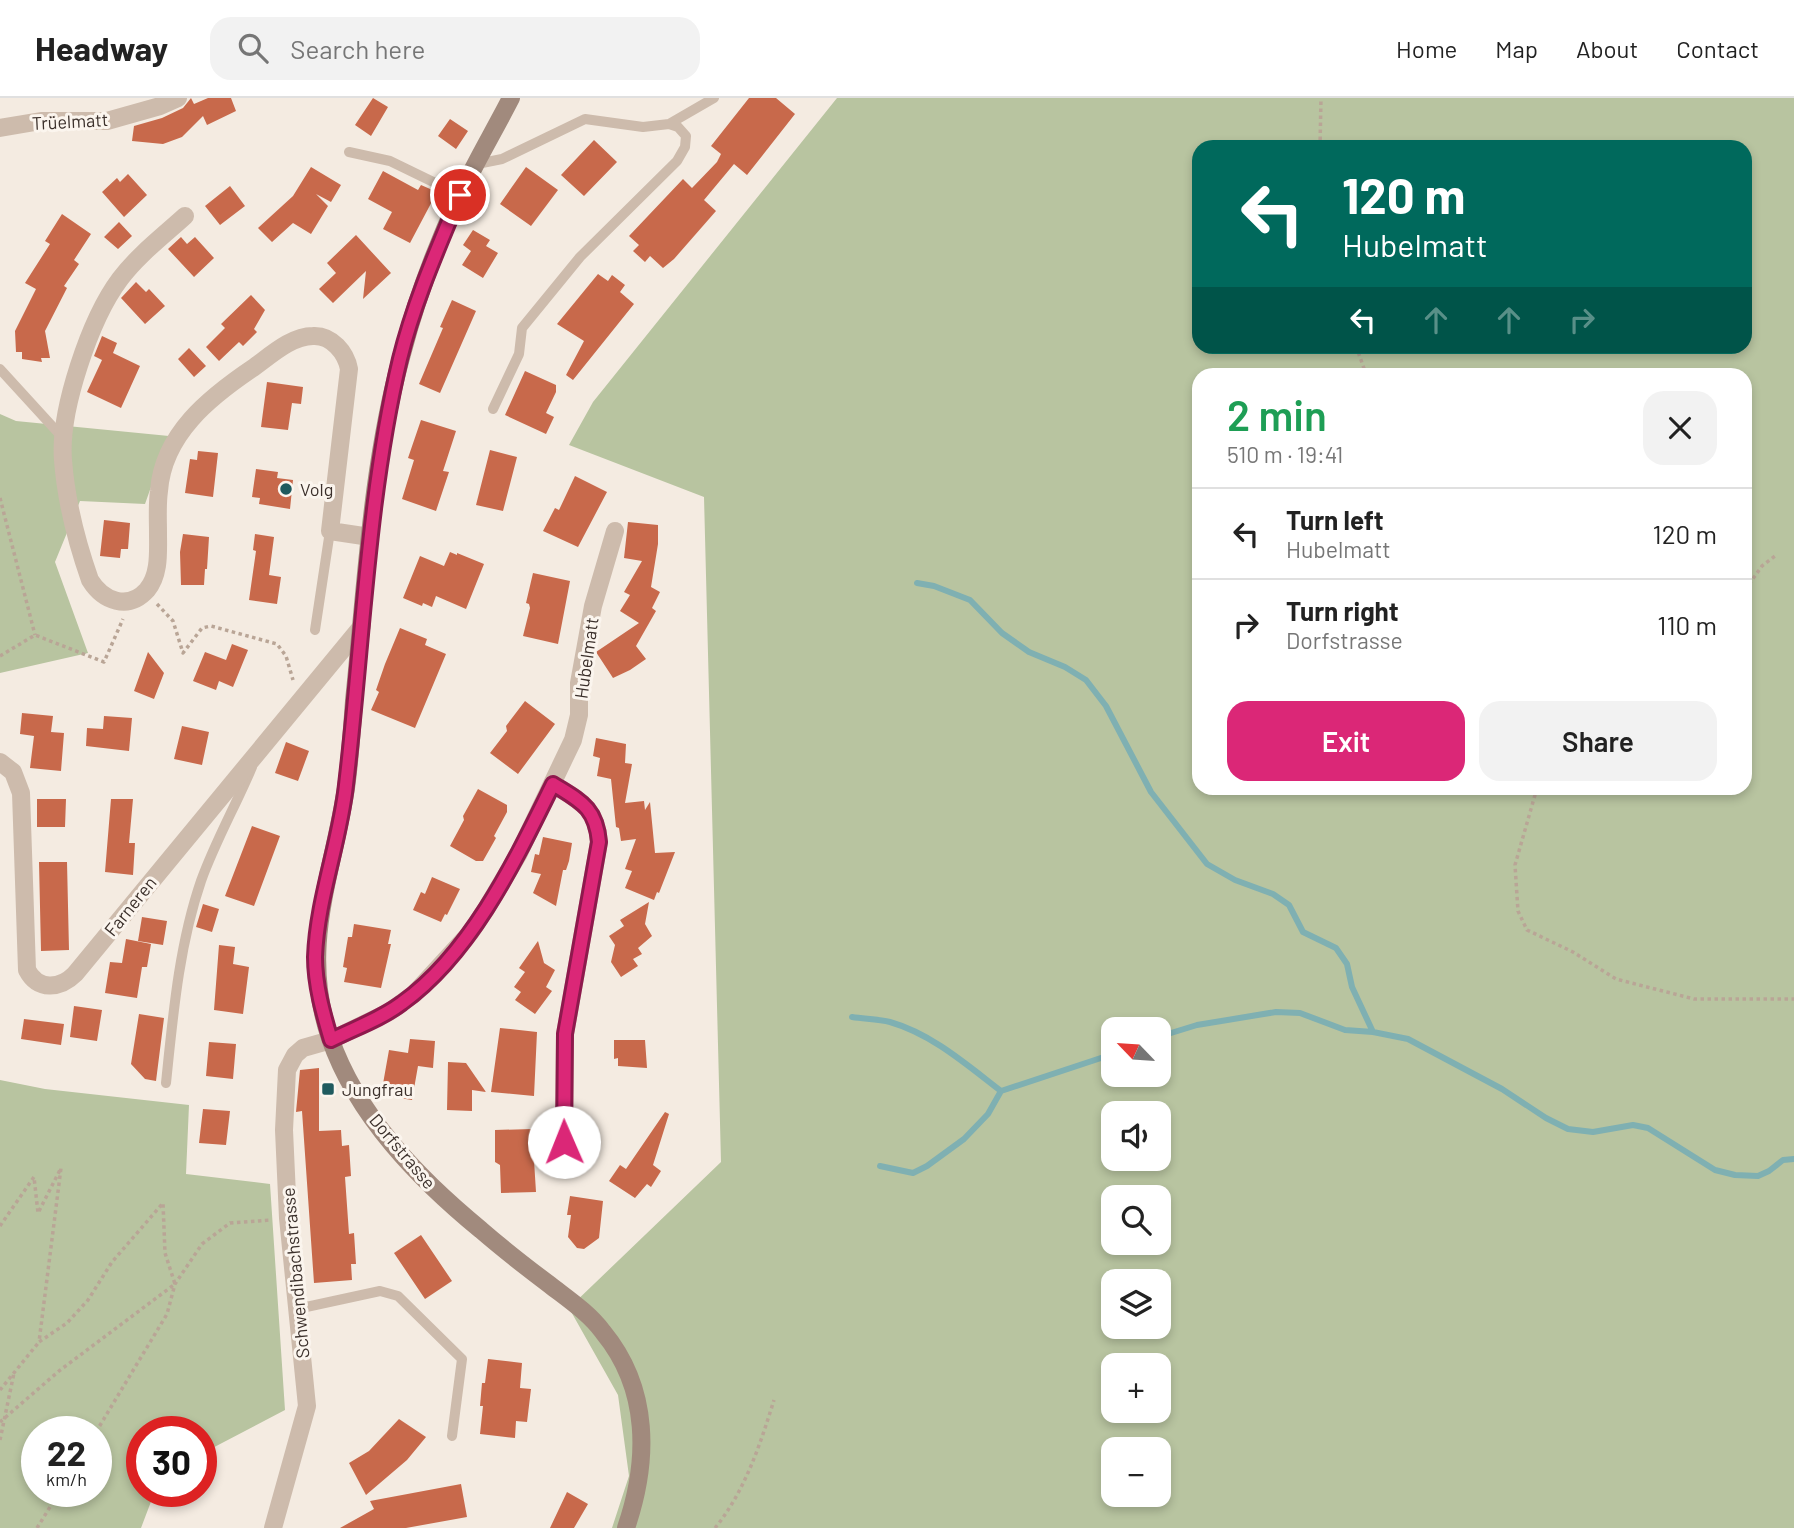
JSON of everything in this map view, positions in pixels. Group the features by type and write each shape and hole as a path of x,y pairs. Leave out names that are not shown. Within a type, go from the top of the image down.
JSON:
{"street":[{"name":"Trüelmatt","path":"0,128 41,121 107,121 178,98"},
{"name":"Dorfstrasse","path":"511,98 460,195 430,268 400,358 381,452 370,537 346,787 318,927 316,982 331,1040 360,1096 406,1160 476,1226 589,1317 616,1350 634,1389 642,1430 641,1474 626,1528"},
{"path":"185,216 131,265 105,299 88,336 77,374 64,438 63,459 67,494 90,580 96,590 108,599 121,602 139,596 151,584 157,563 162,474 181,431 205,403 223,388 284,346 304,337 321,336 328,340 342,351 349,369 330,531 370,537"},
{"name":"Hubelmatt","path":"331,1040 389,1012 443,964 486,909 518,855 573,740 579,715 579,683 593,606 615,531"},
{"name":"Farneren","path":"0,762 13,772 21,793 27,970 38,983 54,987 62,985 75,974 362,626"},
{"path":"553,784 589,809 595,818 599,842 565,1034 564,1142"},
{"name":"Schwendibachstrasse","path":"273,1528 307,1406 288,1218 284,1130 287,1070 295,1055 303,1048 331,1040"}],"lane":[{"path":"477,164 502,159 585,119 643,127 669,124 714,98"},
{"path":"494,409 519,354 522,328 580,257 677,160 685,147 686,136 678,127 669,124"},
{"path":"349,152 390,161 460,195"},
{"path":"0,369 64,438"},
{"path":"315,630 330,531"},
{"path":"166,1083 173,1010 186,940 202,880 257,752"},
{"path":"297,1309 380,1291 398,1296 462,1359 452,1436"}],"path":[{"path":"1320,140 1321,98"},
{"path":"0,498 35,635"},
{"path":"1752,580 1762,566 1775,556"},
{"path":"35,635 104,662 139,596 173,621 183,653 202,628 208,626 277,644 286,656 298,703"},
{"path":"0,656 35,635"},
{"path":"1535,795 1515,864 1518,911 1527,930 1573,952 1616,978 1681,996 1694,999 1794,999"},
{"path":"0,1226 34,1177 38,1213 61,1168 39,1342"},
{"path":"0,1390 39,1342 67,1322 88,1300 111,1262 163,1203 165,1253 175,1284 167,1314 106,1416"},
{"path":"0,1422 60,1371 175,1284 202,1244 230,1223 288,1218"},
{"path":"0,1440 14,1373"},
{"path":"715,1528 744,1482 760,1444 774,1399"},
{"path":"37,1528 50,1507"}],"green space":[{"path":"837,98 1794,98 1794,1528 612,1528 629,1476 618,1395 569,1308 721,1162 704,497 569,445 593,402"},
{"path":"0,414 16,421 169,436 145,504 80,501 55,562 88,653 0,673"},
{"path":"0,1080 45,1089 189,1105 186,1174 270,1184 285,1410 217,1446 217,1416 126,1416 126,1507 149,1507 141,1528 0,1528"}],"building":[{"path":"191,98 194,104 208,98 231,98 236,111 207,125 203,116 182,137 163,144 132,141 134,126 162,118 183,108"},
{"path":"373,98 388,107 371,136 355,125"},
{"path":"749,98 776,98 795,114 747,175 734,164 704,200 716,211 674,259 663,268 650,256 645,262 633,251 639,245 629,236 683,179 692,188 717,162 721,154 711,146"},
{"path":"450,119 468,131 456,149 438,136"},
{"path":"594,140 617,162 584,196 561,175"},
{"path":"311,167 341,185 331,202 316,194 328,206 311,234 293,223 272,242 258,228 293,196"},
{"path":"526,167 558,190 531,226 500,204"},
{"path":"383,171 418,190 421,185 437,192 410,243 383,229 392,212 368,199"},
{"path":"128,174 147,195 124,217 102,192 117,178 120,182"},
{"path":"230,186 245,206 220,225 205,206"},
{"path":"62,214 91,234 74,260 79,264 64,286 67,288 45,331 50,358 41,358 42,362 22,359 22,352 16,352 15,331 36,289 25,283 50,244 45,241"},
{"path":"119,222 132,236 118,249 104,237"},
{"path":"473,230 490,240 486,246 498,253 483,278 462,265 471,251 463,245"},
{"path":"356,235 391,273 363,299 366,271 333,303 319,289 336,273 327,263"},
{"path":"181,237 187,244 195,237 214,258 194,277 168,249"},
{"path":"598,274 608,281 612,275 625,285 620,292 634,304 573,380 566,375 584,341 557,324"},
{"path":"136,282 146,292 149,289 165,306 145,324 121,298"},
{"path":"251,295 265,310 254,329 257,332 243,346 239,342 219,361 206,347 225,328 221,324"},
{"path":"452,300 476,311 440,393 419,384"},
{"path":"102,336 117,343 113,353 140,366 121,408 87,392 102,360 94,356"},
{"path":"189,348 206,366 194,377 178,359"},
{"path":"525,371 556,385 556,392 546,413 554,417 546,434 505,415"},
{"path":"267,382 303,387 301,404 292,403 288,430 261,427"},
{"path":"421,420 456,431 443,471 449,472 436,511 402,499 414,460 408,458"},
{"path":"490,450 517,457 503,511 476,505"},
{"path":"198,451 218,453 213,497 185,493 190,459 197,460"},
{"path":"256,469 278,472 277,478 293,480 290,509 259,504 260,498 252,497"},
{"path":"575,476 607,492 578,547 543,531 555,508 559,510"},
{"path":"104,520 130,523 128,549 121,549 120,558 100,556"},
{"path":"628,522 658,525 658,544 651,587 660,592 652,608 656,611 636,646 646,659 613,678 596,652 639,623 620,611 630,595 624,592 642,561 624,558"},
{"path":"183,534 209,537 204,585 181,585 180,552"},
{"path":"255,534 274,537 269,575 281,577 277,604 249,600 256,551 253,550"},
{"path":"450,552 484,564 466,609 436,596 432,607 403,598 420,556 444,566"},
{"path":"533,573 570,581 558,644 523,636 530,608 526,603"},
{"path":"400,628 427,639 425,645 446,654 415,728 371,710 379,692 376,690 385,664"},
{"path":"232,644 248,650 233,687 219,681 216,690 193,681 205,652 226,660"},
{"path":"148,652 164,673 154,699 134,691"},
{"path":"525,701 555,724 518,774 490,753"},
{"path":"22,713 53,716 51,732 64,733 61,771 30,768 34,736 20,734"},
{"path":"104,716 132,718 129,751 86,746 87,728 103,729"},
{"path":"182,726 209,732 202,765 174,759"},
{"path":"596,738 626,744 625,763 632,764 625,803 644,801 645,810 650,802 655,853 675,852 654,900 625,888 632,871 625,869 636,839 621,841 619,828 616,827 611,779 597,776 600,758 593,756"},
{"path":"286,742 309,751 298,781 275,773"},
{"path":"478,789 507,805 507,812 494,836 496,838 483,861 476,861 450,846"},
{"path":"37,799 66,799 65,827 37,827"},
{"path":"111,799 133,799 129,843 135,843 133,875 105,872"},
{"path":"252,826 280,836 254,906 225,896"},
{"path":"543,837 572,843 556,906 533,893 541,874 531,872"},
{"path":"39,862 67,862 69,950 41,951"},
{"path":"432,877 460,889 441,922 413,910 421,892 425,894"},
{"path":"649,902 645,924 652,936 638,948 642,954 633,959 638,966 621,977 611,962 615,945 609,936 624,926 620,920"},
{"path":"203,904 219,909 212,932 196,927"},
{"path":"142,917 167,921 163,945 138,941"},
{"path":"354,924 391,930 388,944 391,944 381,988 344,982 347,968 343,967 348,937 352,937"},
{"path":"126,939 151,944 147,967 142,967 137,998 105,993 110,962 122,963"},
{"path":"538,941 544,963 555,970 546,987 552,991 535,1014 515,1000 521,992 514,987 525,972 519,968"},
{"path":"219,945 235,947 233,964 249,967 243,1014 214,1010"},
{"path":"74,1006 102,1010 97,1041 70,1037"},
{"path":"139,1014 164,1018 156,1081 145,1079 131,1064"},
{"path":"24,1019 64,1024 61,1045 21,1039"},
{"path":"500,1028 537,1032 534,1096 491,1092"},
{"path":"410,1039 435,1041 433,1068 418,1066 412,1100 381,1095 389,1050 408,1053"},
{"path":"614,1040 645,1040 647,1068 618,1066 618,1058 614,1059"},
{"path":"209,1042 236,1044 233,1079 206,1076"},
{"path":"448,1062 466,1063 486,1092 472,1090 472,1111 447,1110"},
{"path":"319,1068 319,1131 341,1130 342,1146 349,1145 351,1176 345,1177 349,1234 354,1233 356,1264 351,1264 352,1280 314,1283 302,1111 296,1112 300,1070"},
{"path":"203,1109 230,1111 226,1145 199,1143"},
{"path":"665,1112 669,1114 653,1165 661,1171 651,1187 647,1184 635,1198 609,1181 620,1165 626,1169"},
{"path":"532,1129 536,1192 501,1193 500,1165 495,1162 495,1130"},
{"path":"570,1196 603,1201 599,1238 584,1249 577,1248 568,1237"},
{"path":"421,1235 452,1281 425,1299 394,1253"},
{"path":"488,1359 522,1363 520,1388 531,1389 527,1422 516,1421 515,1438 480,1434 482,1383 485,1383"},
{"path":"399,1419 426,1437 407,1460 366,1495 349,1463 369,1451"},
{"path":"461,1484 467,1517 406,1528 340,1528 374,1509 370,1501"},
{"path":"567,1492 588,1504 574,1528 550,1528"}],"waterway":[{"path":"917,583 934,586 970,600 1002,633 1029,652 1065,667 1086,680 1106,706 1151,792 1207,864 1235,880 1273,894 1289,905 1303,932 1336,948 1347,964 1352,987 1373,1032 1408,1039 1502,1089 1568,1129 1593,1132 1633,1125 1648,1128 1715,1170 1735,1175 1758,1176 1783,1160 1794,1159"},
{"path":"1171,1033 1197,1025 1276,1012 1300,1013 1345,1030 1373,1032"},
{"path":"852,1017 890,1022 920,1034 948,1051 1001,1091"},
{"path":"880,1166 913,1173 964,1139 988,1114 1001,1091 1101,1058"}],"place":[{"name":"Volg","path":"286,489"},
{"name":"Jungfrau","path":"328,1089"}],"route":[{"path":"460,195 430,268 400,358 381,452 370,537 346,787 318,927 316,982 331,1040 389,1012 414,994 470,933 486,909 518,855 553,784 567,792 589,809 595,818 599,842 565,1034 564,1142"}]}
